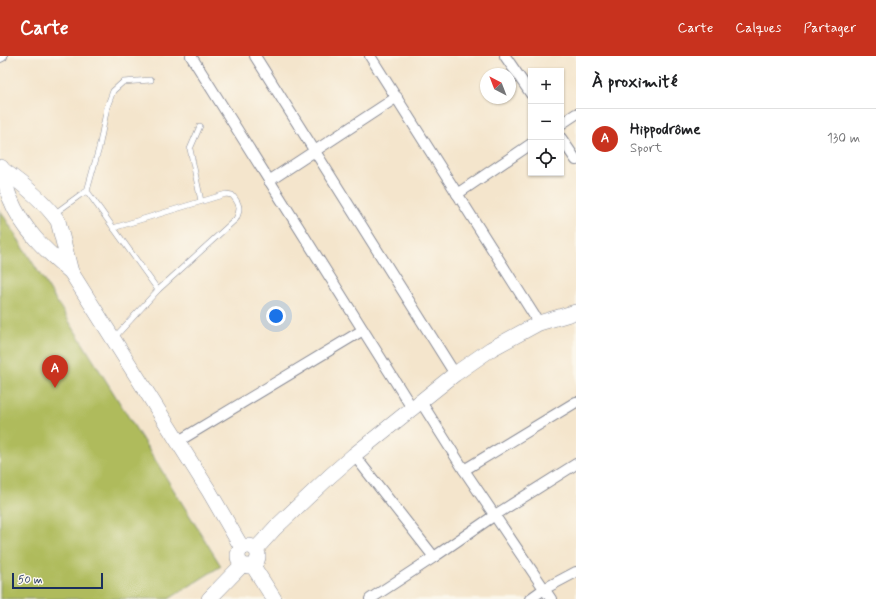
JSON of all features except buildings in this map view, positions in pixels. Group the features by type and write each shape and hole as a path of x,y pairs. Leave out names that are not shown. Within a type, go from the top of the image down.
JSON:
{"street":[{"path":"191,56 363,330 464,470 551,599"},
{"path":"255,56 455,374"},
{"path":"370,56 539,323"},
{"path":"505,56 528,90"},
{"path":"269,181 397,98"},
{"path":"564,122 576,114"},
{"path":"562,140 576,160"},
{"path":"457,194 528,146"},
{"path":"1,168 53,214 58,221 71,272"},
{"path":"1,168 9,196 17,214 44,248 71,272 209,491 249,548 259,554 258,561 248,566 209,599"},
{"path":"249,548 275,528 354,455 455,374 491,349 539,323 576,312"},
{"path":"177,442 363,330"},
{"path":"464,470 576,402"},
{"path":"354,455 434,557"},
{"path":"374,598 494,515 576,464"},
{"path":"248,566 274,599"},
{"path":"530,599 544,589 576,572"}],"lane":[{"path":"53,214 87,191 99,148 107,107 113,91 123,82 151,80"},
{"path":"200,126 190,150 201,201"},
{"path":"87,191 158,290"},
{"path":"113,339 158,290 236,219 240,211 238,202 232,195 226,194 114,228"}],"green space":[{"path":"0,210 221,566 169,599 0,599"}],"place":[{"name":"Hippodrôme","path":"55,388"}]}
